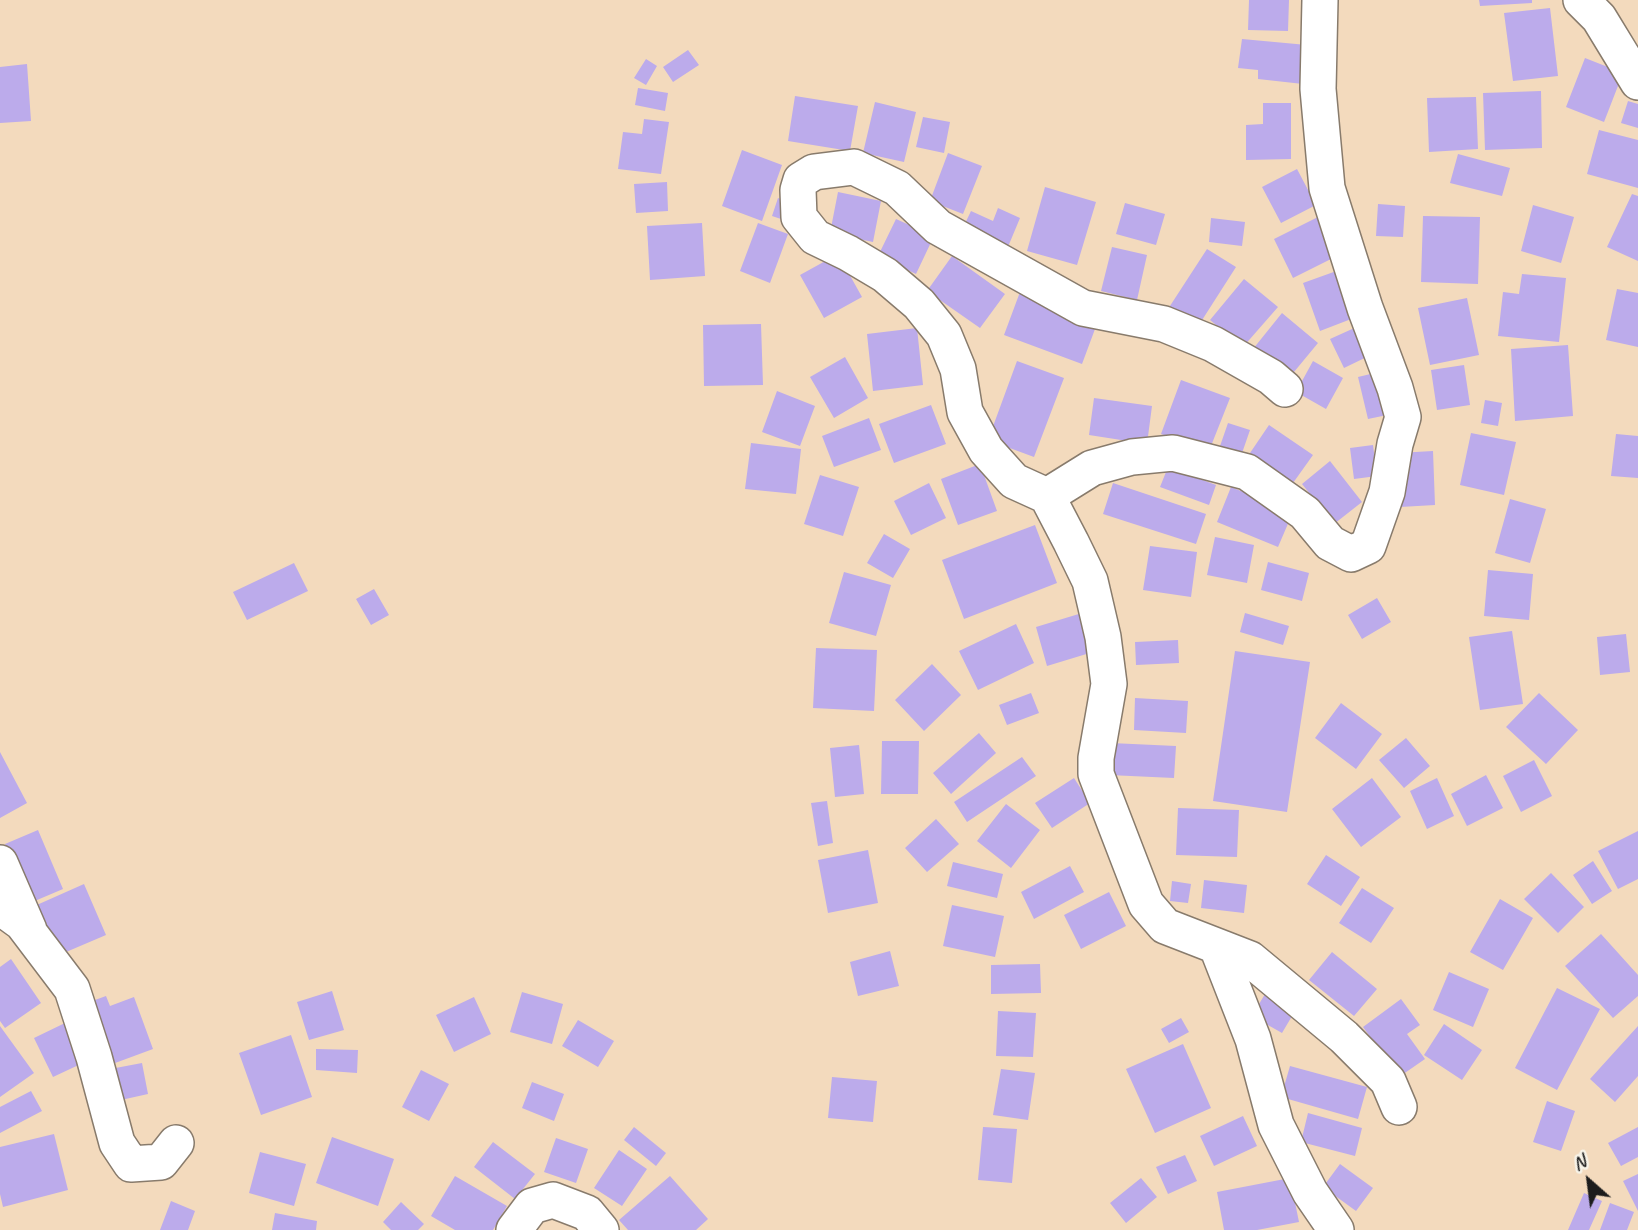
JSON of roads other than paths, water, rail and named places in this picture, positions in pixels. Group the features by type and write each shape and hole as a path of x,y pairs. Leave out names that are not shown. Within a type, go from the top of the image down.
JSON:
{"street":[{"path":"1047,496 1092,468 1132,457 1173,453 1247,472 1305,513 1330,543 1351,554 1368,546 1387,492 1395,444 1403,417 1327,188 1318,89 1320,0"},
{"path":"1581,0 1599,18 1638,82"},
{"path":"1285,389 1271,377 1213,344 1164,324 1083,308 938,227 897,188 855,167 814,173 802,180 797,190 800,217 816,237 885,275 919,304 944,335 958,369 965,412 986,450 1014,481 1047,496 1090,581 1104,637 1109,684 1096,758 1096,774 1146,904 1165,926 1250,959 1344,1037 1388,1081 1399,1107"},
{"path":"0,863 32,936"},
{"path":"0,907 22,923 72,989 117,1143 131,1164 161,1162 176,1143"},
{"path":"1217,947 1253,1038 1276,1125 1310,1192 1336,1230"},
{"path":"514,1230 532,1206 553,1200 587,1213 601,1230"}]}
